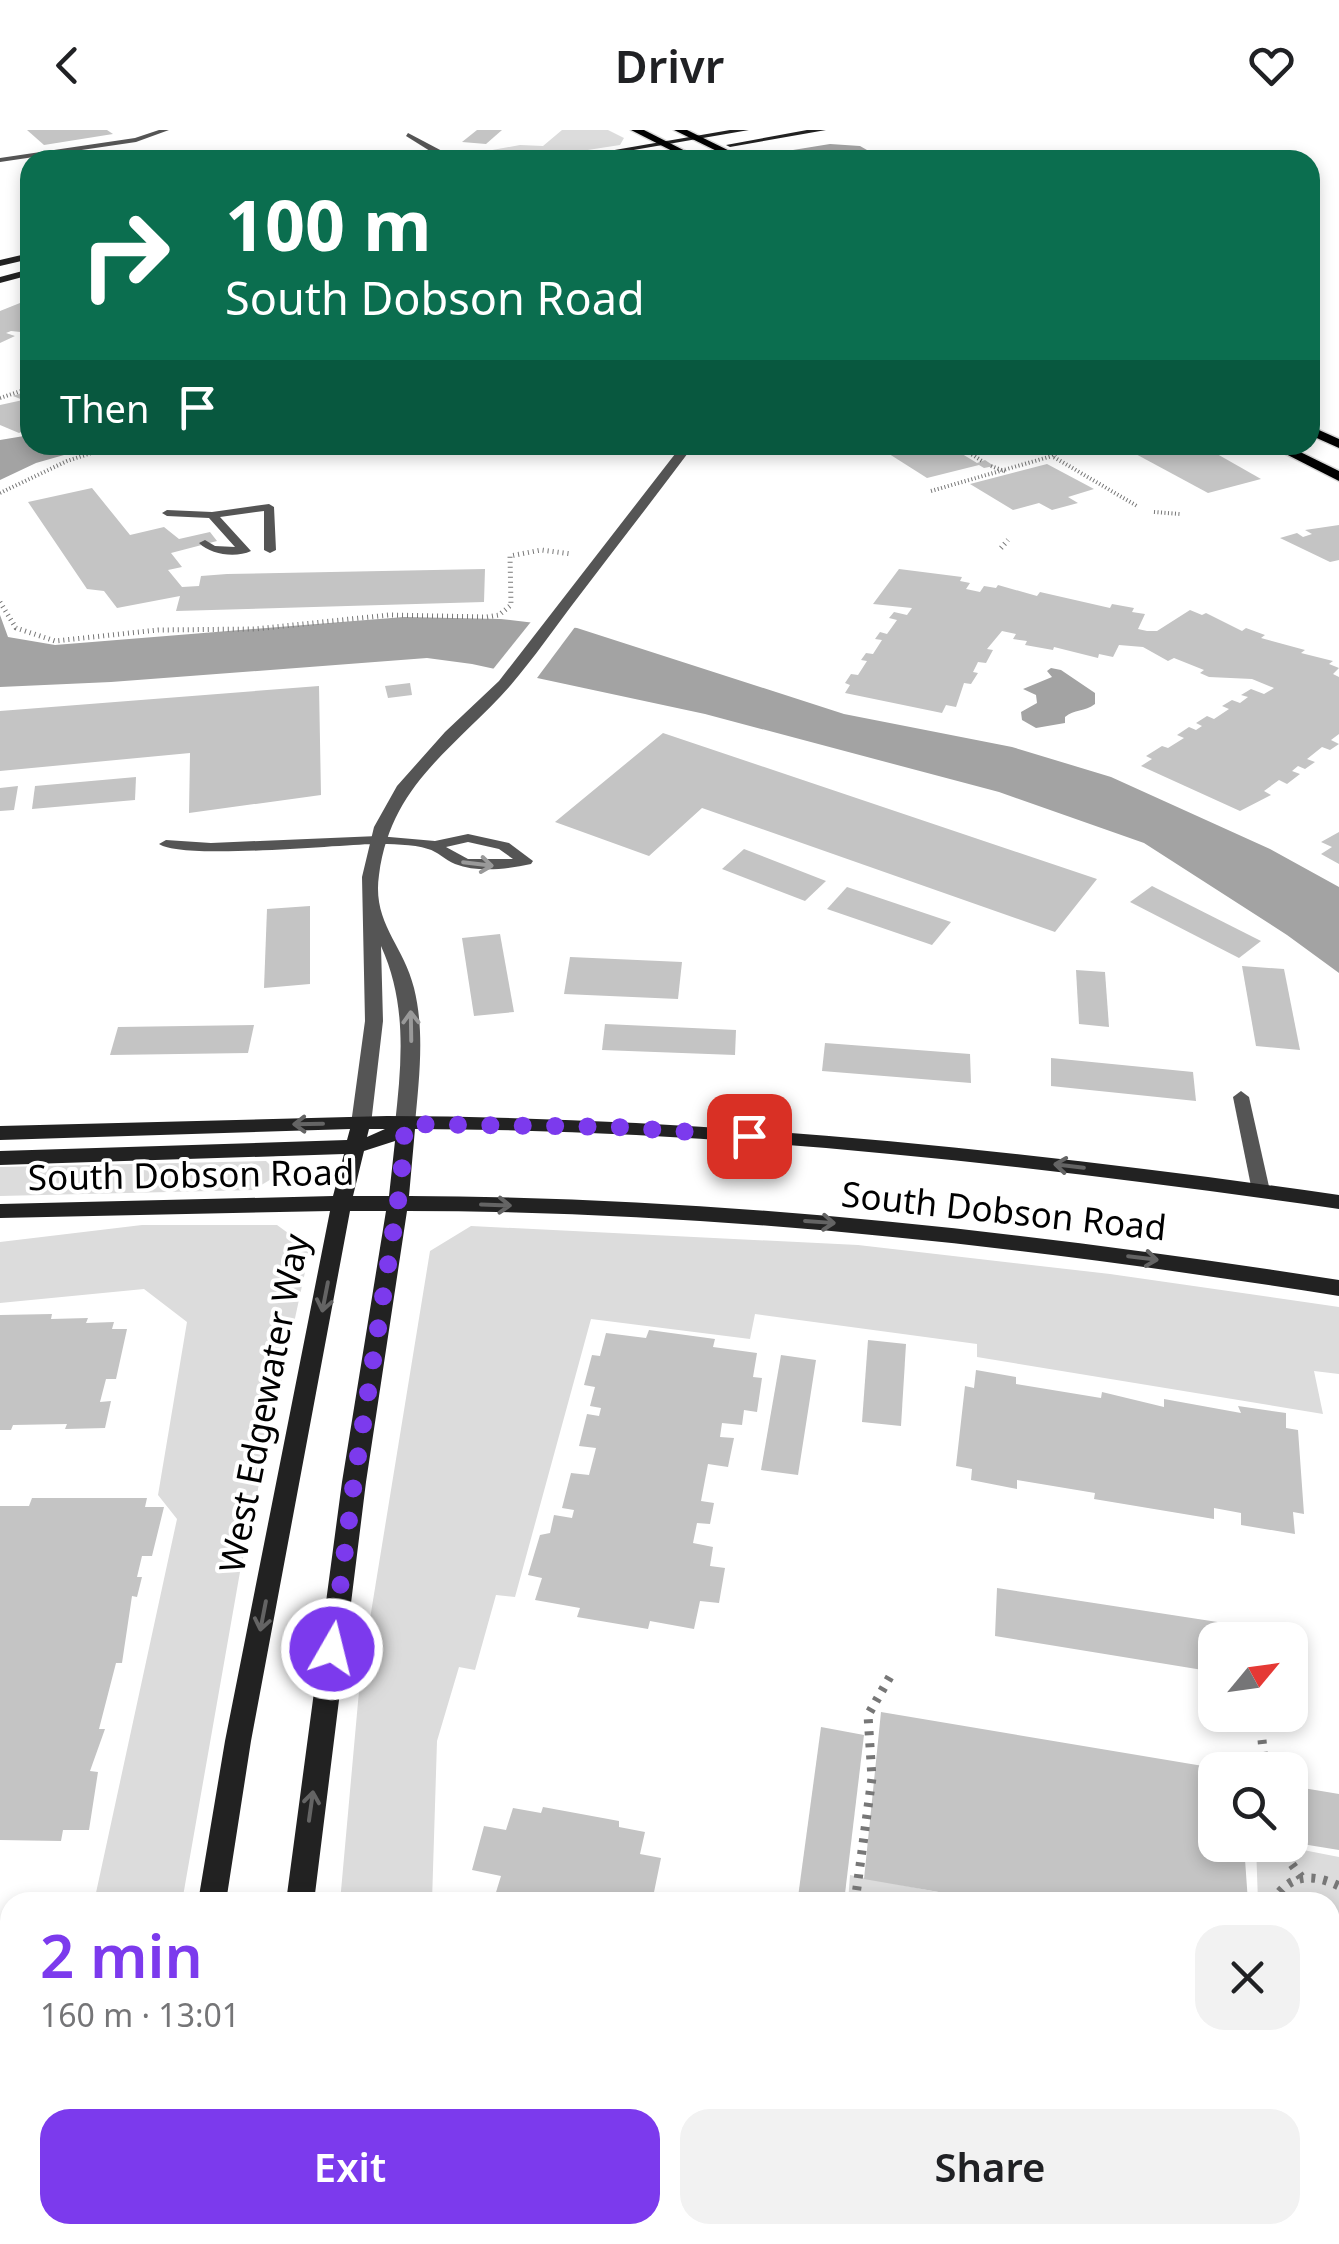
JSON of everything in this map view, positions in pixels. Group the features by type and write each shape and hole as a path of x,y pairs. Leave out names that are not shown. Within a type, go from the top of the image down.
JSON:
{"main road":[{"path":"636,130 677,150"},
{"path":"679,130 720,150"},
{"path":"621,150 745,130"},
{"path":"703,150 822,130"},
{"path":"1294,455 1339,477"},
{"name":"South Dobson Road","path":"0,1133 361,1124 617,1127 994,1156 1339,1202"},
{"name":"West Edgewater Way","path":"214,1892 238,1741 342,1201 361,1124"},
{"path":"0,1158 355,1147 384,1140 405,1124"},
{"path":"301,1892 354,1482 398,1203 405,1124"},
{"name":"South Dobson Road","path":"0,1211 342,1201 665,1210 865,1225 1192,1264 1339,1288"}],"street":[{"name":"West Edgewater Way","path":"361,1124 374,1021 370,877 378,840 402,790 450,735 504,684 680,455"},
{"path":"371,917 389,940 410,999 412,1031 405,1124"}],"lane":[{"path":"68,150 136,140 166,130"},
{"path":"408,135 434,150"},
{"path":"167,513 186,521 269,507 270,550"},
{"path":"206,543 212,549 245,551 212,514"},
{"path":"166,844 378,840 435,845 468,838 504,846 526,861 488,867 448,859 435,845"},
{"path":"1241,1098 1261,1191"}],"path":[{"path":"0,494 8,486 83,455"},
{"path":"972,455 982,461"},
{"path":"932,492 1052,456 1136,506"},
{"path":"991,466 1007,472"},
{"path":"1154,512 1180,514"},
{"path":"1001,548 1008,540"},
{"path":"0,602 16,628 55,641 171,629 255,629 388,615 487,616 498,615 511,606 510,556 541,550 578,555"},
{"path":"857,1892 872,1778 868,1715 891,1675"},
{"path":"1262,1740 1263,1752"},
{"path":"1290,1862 1301,1877"},
{"path":"1281,1892 1288,1881 1301,1877 1315,1876 1339,1886"}],"shaded area":[{"path":"562,130 608,130 624,138 620,145 588,150 493,150 543,146"},
{"path":"830,144 867,150 793,150"},
{"path":"20,437 20,455 64,455 0,480 0,440"},
{"path":"0,615 8,637 55,645 404,617 501,619 577,628 844,714 1012,747 1111,777 1270,849 1339,887 1339,973 1144,843 999,792 705,714 472,664 427,658 0,687"},
{"path":"1061,670 1095,693 1095,704 1068,714 1065,723 1036,728 1022,720 1021,712 1037,703 1036,695 1023,689 1052,677 1047,671"},
{"path":"266,1161 273,1168 273,1178 253,1190 0,1196 0,1167"},
{"path":"142,1225 277,1225 310,1249 240,1572 184,1892 96,1892 177,1519 158,1495 187,1322 144,1289 0,1303 0,1242"},
{"path":"471,1226 858,1245 1110,1274 1339,1307 1339,1374 1314,1371 1323,1414 977,1357 977,1344 755,1314 750,1339 591,1319 515,1597 496,1595 475,1670 459,1667 437,1741 432,1892 341,1892 360,1680 430,1251"},
{"path":"1308,1851 1339,1857 1339,1892 1258,1892 1257,1862 1308,1862"},
{"path":"850,1875 938,1892 849,1892"}],"pier":[{"path":"534,618 578,623 534,682 490,673"}],"building":[{"path":"27,130 107,130 113,134 44,145"},
{"path":"477,130 502,130 486,144 462,142"},
{"path":"20,303 20,332 6,333 15,336 0,343 0,311"},
{"path":"20,401 20,433 0,425 0,405"},
{"path":"891,455 964,455 977,463 985,460 994,466 979,465 927,478"},
{"path":"1138,455 1219,455 1261,479 1208,493"},
{"path":"1047,464 1094,489 1068,497 1078,503 1052,510 1039,503 1013,510 970,484"},
{"path":"92,488 130,535 164,527 179,539 210,532 217,541 171,553 182,567 168,570 182,587 199,586 201,576 227,574 485,569 484,602 176,611 180,596 117,608 104,591 87,589 28,502"},
{"path":"1339,525 1339,560 1330,562 1280,538 1297,533 1303,537 1312,534 1305,530"},
{"path":"899,569 962,577 960,581 970,583 966,589 980,592 984,586 998,585 1037,596 1040,592 1110,608 1112,604 1134,608 1132,612 1145,614 1138,629 1147,631 1157,631 1190,610 1206,613 1242,631 1246,628 1265,635 1261,638 1333,661 1329,664 1339,668 1333,674 1339,677 1339,734 1331,740 1339,744 1330,750 1322,747 1307,759 1315,762 1292,771 1300,774 1287,784 1279,780 1264,791 1271,795 1240,811 1141,766 1152,759 1146,756 1184,738 1177,735 1189,727 1196,730 1202,726 1196,723 1207,716 1214,719 1229,709 1222,706 1232,700 1240,703 1248,697 1241,695 1251,689 1264,694 1274,688 1252,679 1209,677 1200,673 1204,670 1174,658 1168,661 1143,647 1119,645 1113,657 1099,654 1098,658 1054,647 1053,650 1025,645 1027,641 1013,639 1016,634 1002,631 987,649 993,650 986,663 978,662 973,672 978,673 971,684 964,683 956,707 946,705 942,713 845,693 850,685 845,683 851,674 858,675 867,661 861,660 866,653 873,654 882,640 875,639 880,632 887,634 897,620 889,618 894,612 907,615 912,608 873,604"},
{"path":"410,683 412,695 388,698 385,686"},
{"path":"319,686 321,795 189,813 190,753 0,771 0,711"},
{"path":"663,733 1097,879 1055,932 702,808 649,856 555,822"},
{"path":"136,777 135,800 32,809 35,786"},
{"path":"18,786 14,810 0,811 0,788"},
{"path":"1339,832 1339,864 1321,854 1332,847 1321,842"},
{"path":"744,849 826,881 805,901 722,869"},
{"path":"1152,886 1261,941 1239,958 1130,902"},
{"path":"847,887 951,922 932,945 827,909"},
{"path":"310,906 310,984 264,988 267,909"},
{"path":"500,934 514,1012 474,1016 462,938"},
{"path":"570,957 682,962 678,999 564,994"},
{"path":"1242,966 1284,969 1300,1050 1256,1046"},
{"path":"1076,970 1105,972 1109,1027 1079,1024"},
{"path":"605,1024 736,1030 735,1055 602,1050"},
{"path":"254,1025 248,1053 110,1055 118,1027"},
{"path":"825,1043 970,1054 971,1083 822,1071"},
{"path":"1051,1058 1193,1072 1196,1101 1051,1086"},
{"path":"52,1314 51,1319 88,1318 86,1323 114,1322 112,1329 127,1329 116,1379 106,1379 100,1402 111,1401 105,1428 13,1425 11,1430 0,1430 0,1315"},
{"path":"649,1330 715,1339 713,1347 757,1353 753,1377 762,1378 757,1412 744,1410 742,1425 722,1423 720,1437 734,1438 728,1467 708,1464 701,1501 714,1503 710,1524 697,1523 693,1543 713,1547 710,1566 725,1568 719,1603 700,1601 694,1629 650,1621 648,1629 577,1617 580,1608 535,1600 542,1578 528,1575 540,1535 550,1533 554,1515 572,1518 574,1510 562,1508 571,1473 589,1475 596,1448 579,1446 587,1414 599,1416 601,1408 590,1406 595,1387 584,1385 592,1355 600,1356 606,1333 646,1338"},
{"path":"868,1340 906,1344 901,1426 862,1422"},
{"path":"781,1355 816,1360 798,1475 761,1470"},
{"path":"976,1370 1016,1377 1016,1384 1101,1398 1102,1392 1164,1407 1164,1399 1241,1413 1238,1406 1286,1413 1286,1428 1298,1430 1304,1514 1293,1512 1295,1534 1241,1525 1241,1513 1214,1508 1214,1519 1094,1499 1095,1493 1017,1480 1017,1489 971,1480 972,1469 956,1466 965,1386 974,1388"},
{"path":"32,1498 147,1498 145,1507 164,1507 152,1556 142,1556 137,1577 142,1577 137,1597 132,1596 122,1663 116,1663 99,1729 105,1729 90,1771 98,1772 89,1830 63,1830 61,1841 0,1840 0,1506 29,1506"},
{"path":"997,1588 1218,1622 1198,1622 1198,1669 995,1636"},
{"path":"881,1712 1198,1765 1198,1862 1245,1862 1247,1892 939,1892 864,1879"},
{"path":"821,1727 864,1735 845,1892 799,1892"},
{"path":"1308,1789 1339,1794 1339,1850 1308,1845"},
{"path":"543,1807 619,1821 619,1827 645,1832 640,1854 661,1858 654,1892 496,1892 501,1876 472,1870 484,1826 506,1830 513,1808 541,1813"}],"route":[{"path":"332,1649 404,1162 405,1124 617,1127 749,1136"}]}
